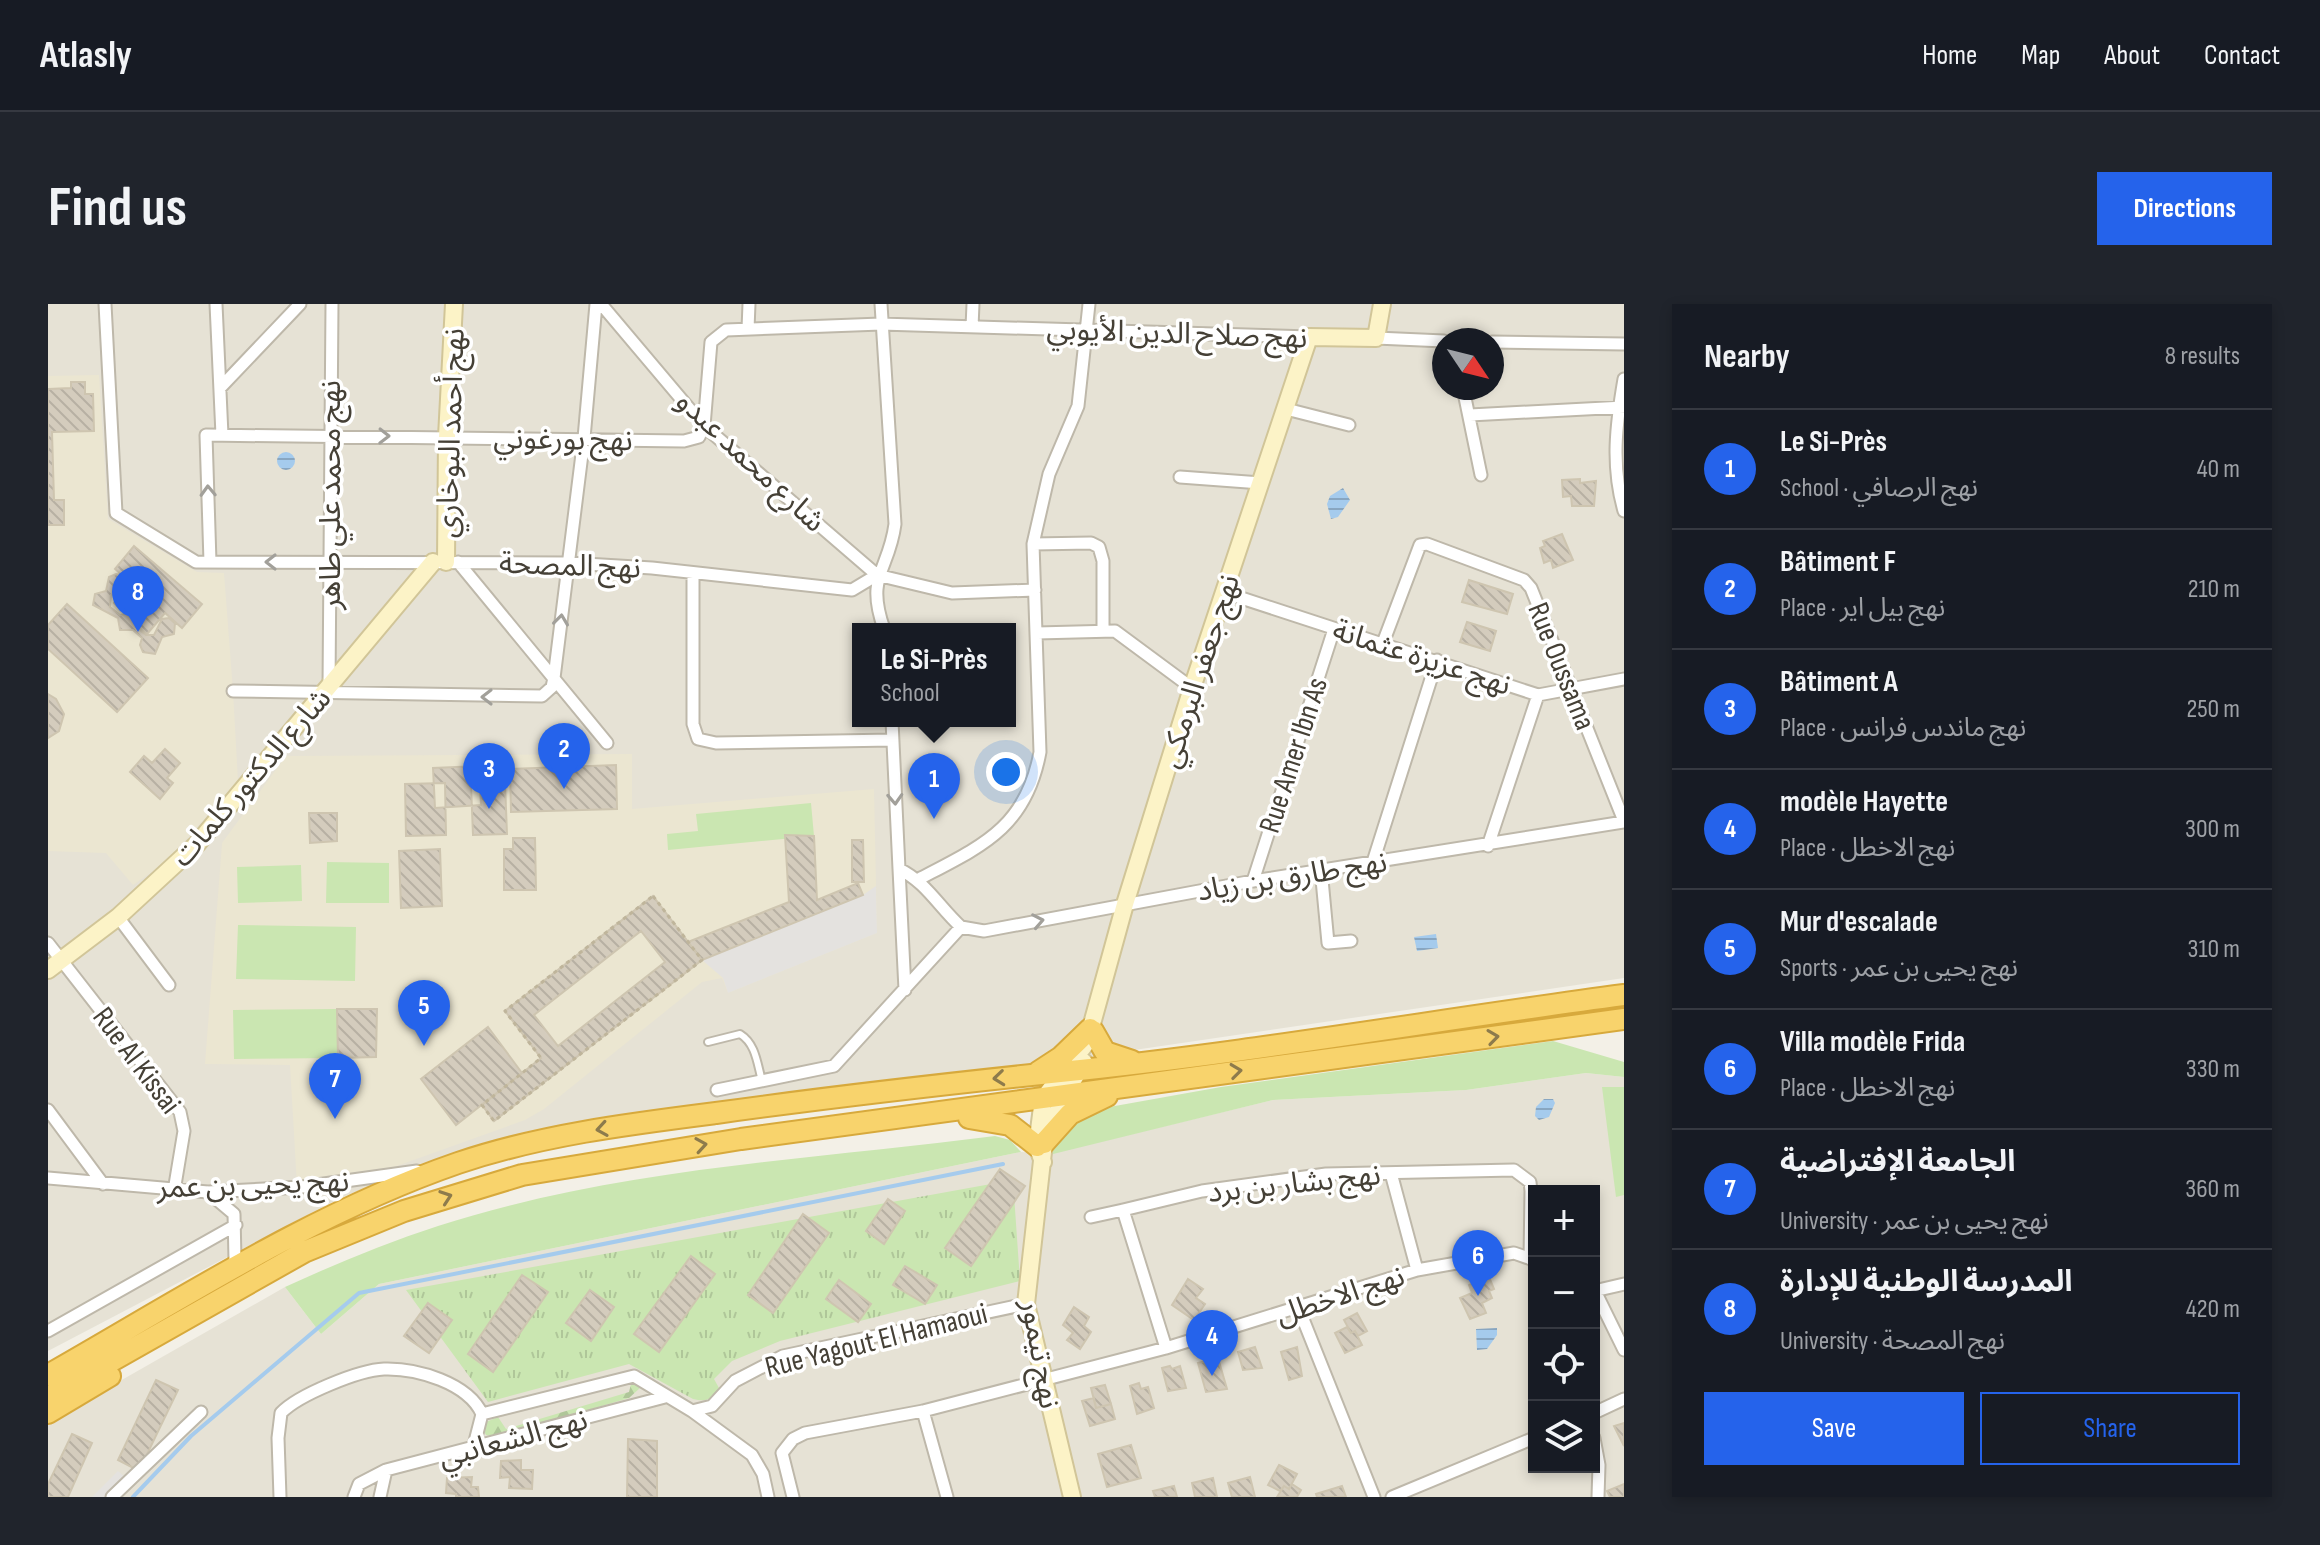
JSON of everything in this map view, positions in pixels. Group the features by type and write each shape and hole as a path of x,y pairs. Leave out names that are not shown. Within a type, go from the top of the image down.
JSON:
{"highway":[{"path":"48,1375 73,1371 286,1261 404,1211 476,1187 582,1162 929,1115 1144,1063 1226,1054 1624,995"},
{"path":"868,1122 896,1114 1039,1090 1058,1082 1137,1084 1624,1019"},
{"path":"1058,1082 1061,1057 1092,1030 1105,1052 1144,1063"},
{"path":"48,1360 235,1260 457,1163 595,1130 831,1097 1058,1082 1226,1054"},
{"path":"929,1115 1004,1122 1041,1150 1070,1114 1089,1102 1137,1084"},
{"path":"48,1397 73,1371 273,1248 386,1193"},
{"path":"48,1413 242,1294 404,1211"}],"street":[{"path":"105,304 116,513 196,562 210,562 206,435 222,435 216,304"},
{"path":"220,388 300,304"},
{"name":"نهج محمد علي طاهر","path":"326,690 332,304"},
{"name":"نهج أحمد البوخاري","path":"446,562 447,437 454,304"},
{"path":"233,691 326,690 542,696 552,687 598,304"},
{"name":"شارع محمد عبدو","path":"598,304 704,426 877,575"},
{"path":"748,329 749,304"},
{"path":"881,304 895,524 893,541 877,575 876,596 883,623"},
{"path":"972,327 973,304"},
{"path":"919,879 982,846 1007,825 1025,801 1040,752 1033,544 1049,474 1078,406 1089,304"},
{"path":"1376,338 1382,304"},
{"name":"نهج صلاح الدين الأيوبي","path":"704,426 711,342 726,330 881,324 1432,340"},
{"name":"نهج جعفر البرمكي","path":"1058,1082 1092,1030 1125,904 1192,688 1309,337"},
{"path":"1504,342 1624,344"},
{"path":"1624,379 1615,457 1624,511"},
{"path":"1466,400 1481,475"},
{"path":"1470,415 1622,407"},
{"path":"1286,409 1349,425"},
{"name":"نهج بورغوني","path":"222,435 684,441 699,437 704,426"},
{"path":"1180,477 1261,483"},
{"path":"1033,544 1091,543 1099,547 1103,561 1103,630"},
{"name":"Rue Oussama","path":"1383,643 1416,550 1427,544 1518,576 1528,583 1624,822"},
{"name":"نهج المصحة","path":"210,562 569,563 852,590 877,575"},
{"path":"446,562 554,678 607,743"},
{"name":"شارع الدكتور كلمات","path":"54,965 118,917 208,833 326,690 446,562"},
{"path":"693,573 693,724 698,739 707,743 892,740"},
{"path":"877,575 952,593 1035,590"},
{"name":"نهج عزيزة عثمانة","path":"1223,592 1538,695 1624,679"},
{"name":"Rue Amer Ibn As","path":"1253,881 1334,629"},
{"path":"1037,633 1103,630 1122,636 1192,688"},
{"path":"1373,862 1437,660"},
{"path":"1488,846 1538,695"},
{"path":"892,727 905,990"},
{"name":"نهج طارق بن زياد","path":"961,927 984,931 1321,869 1488,846 1624,822"},
{"path":"717,1090 834,1066 961,927 938,906 919,879 899,869"},
{"path":"1321,869 1328,943 1351,941"},
{"path":"118,917 169,985"},
{"name":"Rue Al Kissai","path":"48,943 54,965 180,1112 184,1131 174,1191"},
{"name":"نهج تيمور","path":"1058,1082 1041,1150 1026,1304 1072,1497"},
{"path":"48,1110 103,1184"},
{"name":"نهج يحيى بن عمر","path":"48,1178 208,1192 361,1181 457,1163"},
{"name":"نهج بشار بن برد","path":"1091,1217 1276,1179 1514,1170 1523,1174 1531,1191 1532,1257"},
{"path":"1391,1173 1417,1270"},
{"path":"208,1192 230,1207 236,1225 235,1260"},
{"path":"1123,1210 1166,1348"},
{"path":"48,1331 236,1225"},
{"name":"نهج الاخطل","path":"793,1497 782,1453 793,1439 805,1433 923,1411 1166,1348 1417,1270 1514,1253 1528,1258"},
{"path":"1600,1290 1624,1284"},
{"path":"1600,1303 1624,1350"},
{"name":"Rue Yagout El Hamaoui","path":"692,1411 712,1406 735,1381 783,1356 1026,1304"},
{"path":"1299,1309 1335,1406 1374,1497"},
{"path":"280,1497 278,1438 281,1413 322,1389 370,1371 396,1370 432,1378 470,1394 482,1414 473,1449"},
{"path":"482,1414 628,1377 648,1382 665,1397 692,1411 752,1455 763,1474 768,1497"},
{"name":"نهج الشعانبي","path":"386,1470 665,1397"},
{"path":"1600,1410 1624,1399"},
{"path":"923,1411 947,1497"},
{"path":"112,1497 201,1412"},
{"path":"1392,1497 1528,1440"},
{"path":"354,1497 359,1484 386,1470"},
{"path":"380,1497 386,1470"},
{"path":"1598,1497 1599,1473"}],"lane":[{"path":"708,1042 740,1034 747,1038 752,1044 762,1081"}],"path":[{"path":"653,896 702,960 494,1121 482,1105 541,1058 505,1011 653,896"}],"shaded area":[{"path":"48,304 1624,304 1624,978 1032,1065 602,1117 525,1132 456,1152 340,1198 48,1351"},
{"path":"99,375 108,519 197,572 224,573 233,691 238,781 165,863 133,885 106,853 48,851 48,376"},
{"path":"632,754 632,809 874,789 877,933 728,993 722,978 702,982 544,1109 525,1120 380,1172 297,1186 290,1065 205,1064 222,843 286,756"},
{"path":"876,886 877,933 728,993 723,978 702,960 863,895"},
{"path":"1586,1073 1624,1077 1624,1497 48,1497 48,1422 285,1287 321,1334 379,1284 1021,1152 1049,1154 1273,1100 1466,1090"},
{"path":"118,1471 129,1481 113,1497 92,1497"}],"green space":[{"path":"811,803 814,836 668,850 667,834 698,831 696,814"},
{"path":"327,862 389,863 389,903 326,903"},
{"path":"301,865 302,901 238,903 237,867"},
{"path":"238,925 356,927 355,981 236,979"},
{"path":"337,1009 338,1058 234,1059 233,1010"},
{"path":"1553,1041 1624,1062 1624,1077 1586,1073 1466,1090 1273,1100 1049,1155 1072,1122 1087,1111 1221,1087"},
{"path":"1602,1087 1624,1087 1624,1195 1616,1197"},
{"path":"995,1136 1010,1140 1021,1152 379,1284 321,1334 285,1287 361,1254 438,1226 506,1206 575,1191 714,1168"},
{"path":"1013,1180 1020,1281 780,1341 732,1361 714,1379 719,1388 717,1392 705,1400 693,1399 629,1364 488,1402 406,1290"},
{"path":"632,1380 640,1388 629,1398 496,1437 486,1435 483,1429 486,1422 498,1417 506,1429 629,1392"}],"water":[{"path":"286,452 295,461 286,470 277,461"},
{"path":"1343,488 1350,500 1338,517 1331,519 1327,504 1330,496"},
{"path":"1436,934 1438,948 1417,951 1414,937"},
{"path":"1544,1099 1553,1099 1555,1103 1549,1117 1539,1120 1535,1116 1536,1107"},
{"path":"1497,1328 1497,1335 1487,1349 1477,1350 1476,1329"}],"building":[{"path":"71,382 85,382 85,394 93,394 94,431 52,432 54,500 64,500 64,525 48,525 48,389 71,388"},
{"path":"1580,479 1580,483 1596,481 1594,506 1572,506 1571,496 1563,497 1562,480"},
{"path":"1562,534 1573,560 1553,568 1551,560 1544,563 1540,548 1545,546 1543,541"},
{"path":"134,546 202,604 182,628 165,613 147,634 137,626 156,604 141,591 123,611 114,603 131,583 115,569"},
{"path":"116,574 124,576 127,587 121,593 111,595 110,607 120,615 131,613 134,599 145,596 151,601 151,609 139,615 136,627 146,635 154,635 162,619 169,618 175,623 174,634 162,637 155,654 143,652 140,645 142,638 133,630 120,630 118,618 93,605 95,594 106,591 109,577"},
{"path":"1469,580 1513,594 1507,614 1462,602"},
{"path":"67,604 148,678 117,712 48,649 48,625"},
{"path":"1467,622 1496,631 1490,651 1460,642"},
{"path":"48,694 56,699 64,714 59,731 48,738"},
{"path":"165,749 180,763 167,778 173,783 160,799 130,772 144,756 152,763"},
{"path":"616,765 617,809 511,812 510,769"},
{"path":"479,766 481,805 435,808 433,768"},
{"path":"445,783 446,835 406,836 405,784"},
{"path":"505,783 507,834 473,835 471,785"},
{"path":"309,813 337,813 337,841 310,843"},
{"path":"785,835 814,836 817,900 858,883 863,895 702,960 688,942 789,902"},
{"path":"513,838 535,838 536,890 504,890 504,849 513,849"},
{"path":"852,840 863,840 864,882 852,882"},
{"path":"440,849 442,906 401,908 399,851"},
{"path":"653,896 702,960 494,1121 482,1105 541,1058 505,1011","holes":["641,931 665,962 558,1046 534,1015"]},
{"path":"337,1009 377,1009 376,1057 338,1058"},
{"path":"488,1027 522,1073 456,1125 421,1079"},
{"path":"1000,1169 1025,1186 971,1266 945,1248"},
{"path":"888,1199 905,1211 884,1244 866,1231"},
{"path":"803,1214 829,1233 773,1313 748,1295"},
{"path":"691,1256 715,1274 659,1352 634,1334"},
{"path":"905,1266 937,1285 925,1304 893,1285"},
{"path":"522,1275 548,1292 493,1372 468,1354"},
{"path":"1489,1277 1494,1289 1489,1291 1492,1298 1482,1303 1486,1313 1470,1319 1460,1298 1472,1293 1469,1285"},
{"path":"1188,1279 1203,1289 1196,1298 1205,1304 1194,1320 1172,1305"},
{"path":"839,1280 871,1304 858,1322 826,1299"},
{"path":"590,1290 614,1307 591,1341 566,1323"},
{"path":"428,1303 452,1320 429,1353 404,1336"},
{"path":"1074,1307 1089,1317 1084,1326 1091,1332 1080,1349 1067,1340 1073,1333 1063,1325"},
{"path":"1357,1313 1367,1331 1358,1336 1355,1331 1351,1333 1344,1320"},
{"path":"1347,1327 1351,1333 1355,1331 1362,1345 1345,1353 1335,1333"},
{"path":"1255,1347 1262,1368 1243,1370 1238,1352"},
{"path":"1297,1347 1302,1376 1289,1380 1281,1352"},
{"path":"1218,1358 1227,1389 1206,1392 1198,1363"},
{"path":"1170,1366 1172,1369 1180,1366 1186,1388 1168,1391 1162,1368"},
{"path":"156,1380 178,1390 139,1471 118,1460"},
{"path":"1139,1383 1141,1389 1148,1387 1154,1408 1137,1414 1130,1386"},
{"path":"1105,1385 1111,1404 1096,1408 1091,1388"},
{"path":"1094,1398 1096,1408 1111,1404 1115,1419 1090,1426 1082,1401"},
{"path":"1624,1423 1624,1446 1614,1426"},
{"path":"72,1434 92,1443 68,1497 48,1497 48,1484"},
{"path":"628,1439 657,1441 657,1497 627,1497"},
{"path":"1131,1445 1141,1478 1107,1487 1098,1454"},
{"path":"521,1460 521,1470 533,1470 532,1489 509,1488 510,1477 500,1478 501,1461"},
{"path":"1279,1465 1297,1474 1289,1489 1284,1486 1280,1491 1268,1485"},
{"path":"472,1477 471,1487 478,1487 479,1497 456,1497 456,1494 446,1493 447,1478"},
{"path":"1250,1477 1255,1497 1232,1497 1228,1483"},
{"path":"1213,1478 1217,1497 1195,1497 1192,1483"},
{"path":"1292,1484 1301,1490 1297,1497 1277,1497 1284,1486 1289,1489"},
{"path":"1624,1484 1624,1497 1610,1497 1607,1491"},
{"path":"1174,1486 1177,1497 1155,1497 1153,1491"},
{"path":"1342,1486 1346,1497 1317,1497 1316,1494"}],"waterway":[{"path":"133,1497 191,1436 359,1293 1003,1164"}],"place":[{"name":"المدرسة الوطنية للإدارة","path":"138,632"},
{"name":"Bâtiment F","path":"564,789"},
{"name":"Bâtiment A","path":"489,809"},
{"name":"Le Si-Près","path":"934,819"},
{"name":"Mur d'escalade","path":"424,1046"},
{"name":"الجامعة الإفتراضية","path":"335,1119"},
{"name":"Villa modèle Frida","path":"1478,1296"},
{"name":"modèle Hayette","path":"1212,1376"}]}
